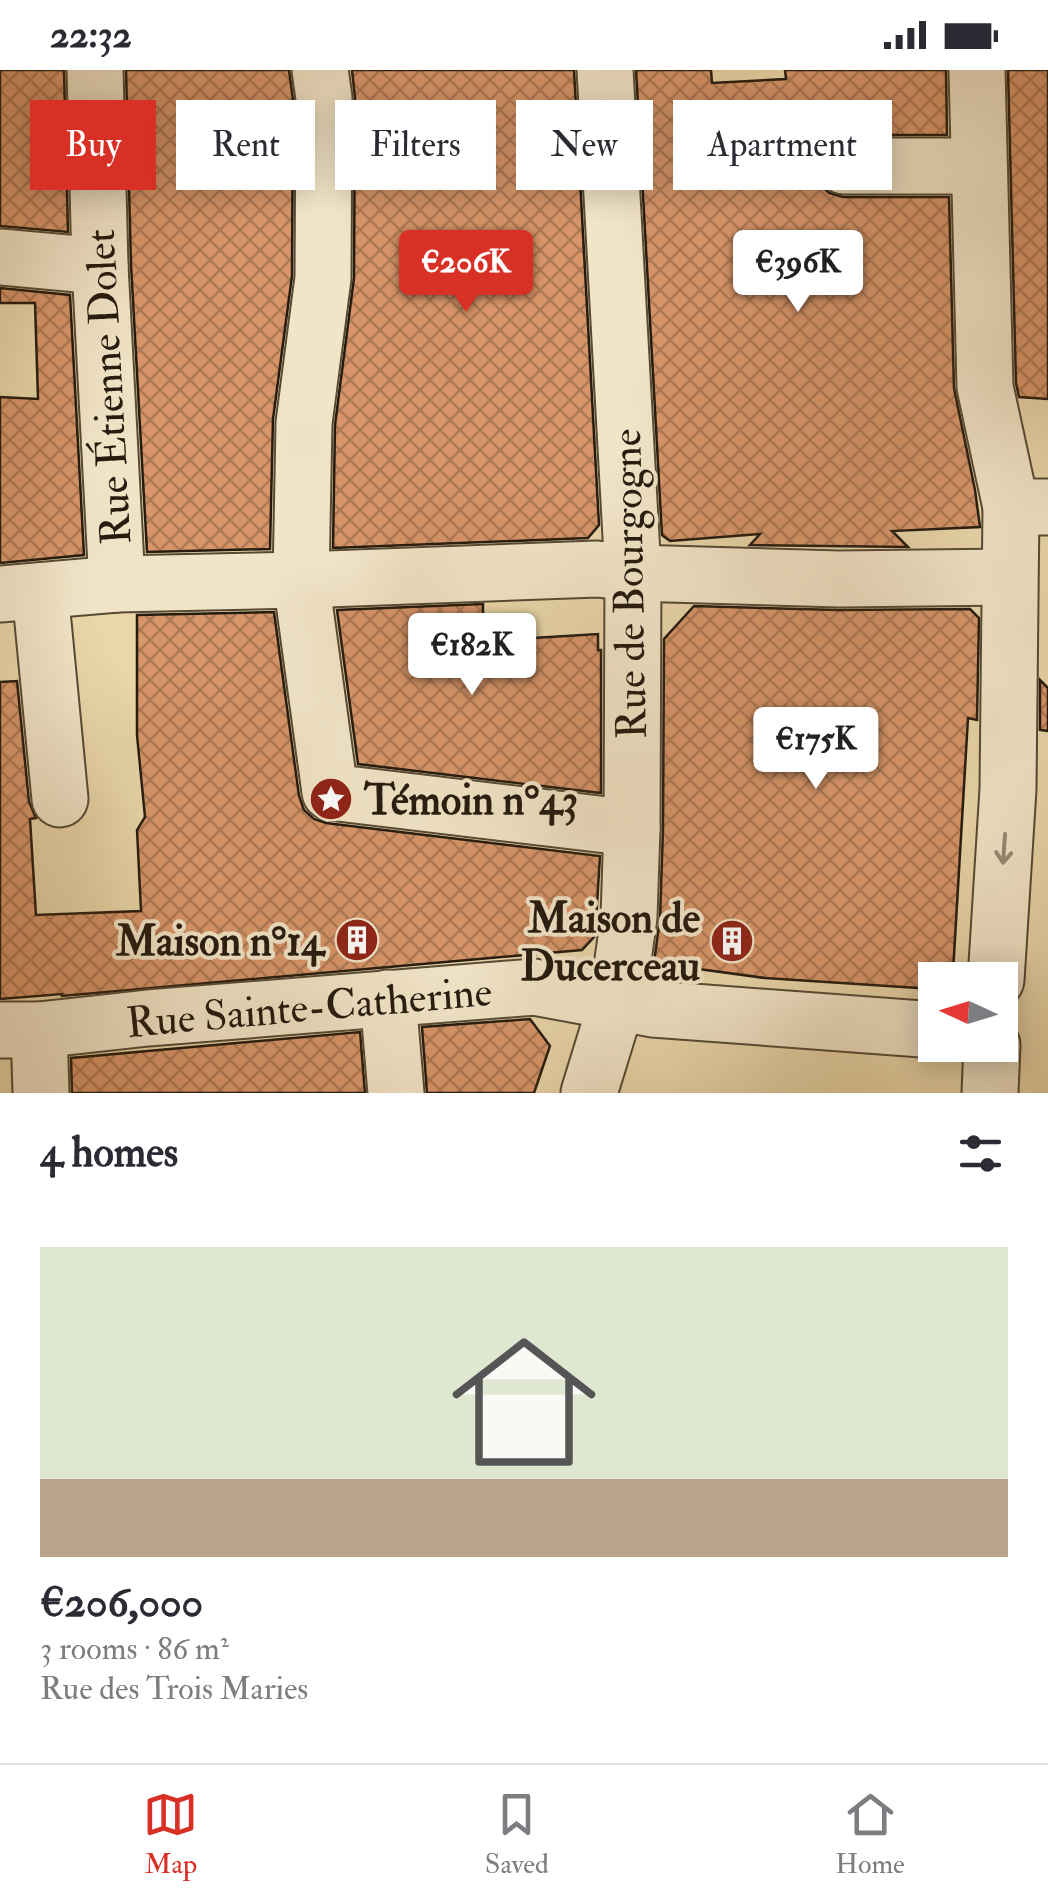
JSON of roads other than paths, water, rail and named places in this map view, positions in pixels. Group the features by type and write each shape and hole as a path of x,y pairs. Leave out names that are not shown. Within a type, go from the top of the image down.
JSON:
{"street":[{"name":"Rue Étienne Dolet","path":"95,70 100,266 117,584"},
{"path":"320,70 324,98 323,278 304,423 300,580 330,792 632,828"},
{"name":"Rue de Bourgogne","path":"590,1093 617,1002 629,917 632,828 634,573 605,70"},
{"path":"977,70 985,387 1029,507 1009,576 1010,716 1028,781 999,962"},
{"path":"892,166 978,166"},
{"path":"0,258 100,266"},
{"path":"60,799 20,592 117,584 597,569 839,579 1009,576"},
{"name":"Rue Sainte-Catherine","path":"20,1030 534,987 653,1009 918,1029"},
{"path":"388,998 396,1093"},
{"path":"20,1030 41,1093"},
{"path":"990,1093 1001,1062"}],"place":[{"name":"Témoin n°43","path":"331,799"},
{"name":"Maison n°14","path":"357,940"},
{"name":"Maison de Ducerceau","path":"732,941"}]}
